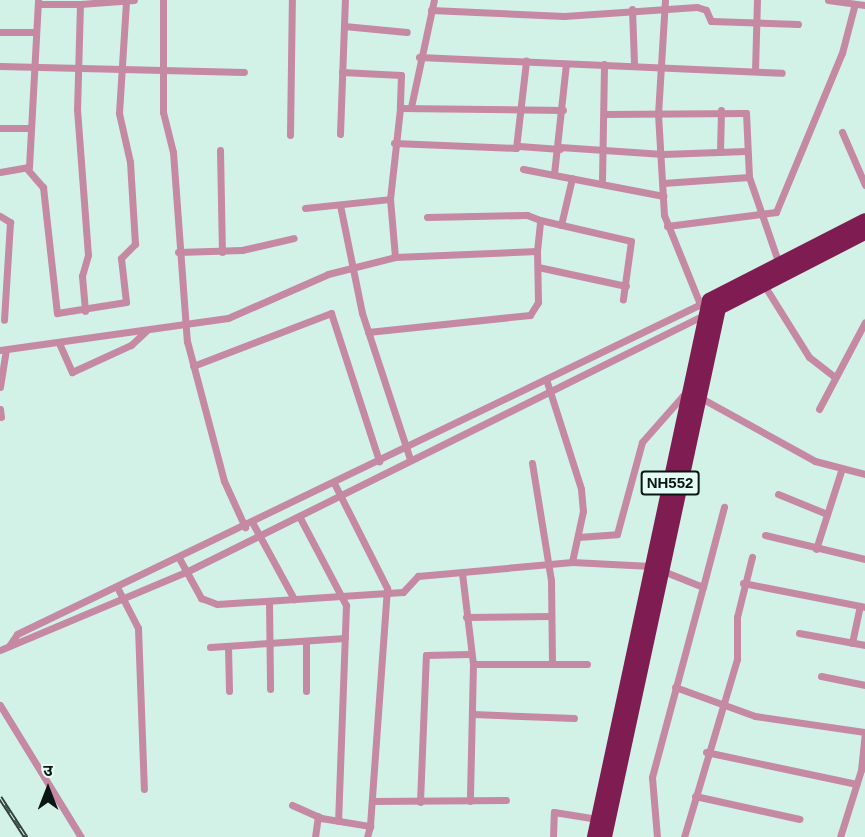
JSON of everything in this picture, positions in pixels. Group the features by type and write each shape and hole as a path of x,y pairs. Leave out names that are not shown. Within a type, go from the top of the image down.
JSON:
{"highway":[{"path":"711,304 780,264 865,220"},
{"path":"711,304 764,285 865,233"},
{"name":"NH552","path":"594,837 696,393 711,304"},
{"name":"NH552","path":"605,837 656,568"}],"street":[{"path":"126,1 119,113 130,162 135,248 121,258 126,302 60,315 56,309 44,187 28,170 38,2 80,4 135,0"},
{"path":"163,0 165,72 163,112 173,152 178,252 185,325 193,366 224,482 249,524 260,536 294,599"},
{"path":"290,135 292,0"},
{"path":"340,134 345,0"},
{"path":"411,107 419,57 434,0"},
{"path":"642,0 642,8"},
{"path":"755,71 757,0"},
{"path":"828,0 854,7 865,5"},
{"path":"80,4 77,68 88,255 82,276 85,311"},
{"path":"665,4 658,114 667,226 711,304"},
{"path":"431,10 564,16 665,4 703,8 711,21 798,24"},
{"path":"667,226 761,217 781,206 846,43 854,7"},
{"path":"632,9 634,64"},
{"path":"344,26 407,32"},
{"path":"0,32 36,32"},
{"path":"419,57 566,64 662,65 782,73"},
{"path":"519,146 526,61"},
{"path":"554,174 560,148 566,64"},
{"path":"602,181 604,64"},
{"path":"0,66 165,72 244,72"},
{"path":"342,72 401,75 400,108 394,143 390,199 395,257"},
{"path":"400,108 563,110"},
{"path":"604,114 658,114 721,110 746,113 749,177 761,217 780,264"},
{"path":"720,152 721,110"},
{"path":"0,128 31,128"},
{"path":"843,132 865,185"},
{"path":"394,143 519,146 663,154 747,152"},
{"path":"220,150 222,252"},
{"path":"523,169 602,181 663,196"},
{"path":"0,172 28,170"},
{"path":"561,225 572,177"},
{"path":"663,183 749,177"},
{"path":"304,208 390,199"},
{"path":"340,205 351,266 368,332 410,459"},
{"path":"427,217 504,213 631,241 623,299"},
{"path":"0,216 10,222 4,320"},
{"path":"368,332 530,315 538,302 537,250 540,220"},
{"path":"178,252 222,252 294,238"},
{"path":"0,387 3,350 228,318 351,266 395,257 537,250"},
{"path":"537,267 626,286"},
{"path":"764,285 809,357 835,376"},
{"path":"9,646 17,634 334,483 546,378 711,304"},
{"path":"0,650 186,572 260,536 550,390 711,304"},
{"path":"193,366 331,313 379,461"},
{"path":"819,409 865,322"},
{"path":"58,343 72,372 131,345 146,331"},
{"path":"546,378 581,489 578,537 572,562"},
{"path":"578,537 617,534 642,442 696,393 841,471 865,474"},
{"path":"532,463 549,564 552,664"},
{"path":"816,549 841,471"},
{"path":"334,483 387,594 370,826 367,837"},
{"path":"778,495 827,514"},
{"path":"657,837 649,794 675,687 724,507"},
{"path":"299,516 344,595 345,638 338,821"},
{"path":"765,535 865,559"},
{"path":"684,837 719,706 736,659 743,583 752,557"},
{"path":"179,558 208,603 387,594 403,592 418,576 572,562 656,568 703,587"},
{"path":"462,573 469,654 473,664 470,801"},
{"path":"743,583 862,606 852,642"},
{"path":"117,587 138,628 144,789"},
{"path":"269,601 270,689"},
{"path":"466,617 551,616"},
{"path":"799,633 865,645"},
{"path":"210,647 345,638"},
{"path":"306,641 306,692"},
{"path":"228,646 229,691"},
{"path":"420,802 426,655 469,654"},
{"path":"473,664 587,664"},
{"path":"821,676 865,685"},
{"path":"675,687 719,706 865,732 857,784 840,837"},
{"path":"0,705 81,837"},
{"path":"473,714 574,718"},
{"path":"706,752 857,784"},
{"path":"695,796 800,819"},
{"path":"372,801 506,800"},
{"path":"292,806 318,816 370,826"},
{"path":"553,837 554,812 597,819"},
{"path":"315,837 318,816"}],"railway":[{"path":"0,797 26,837"}]}
